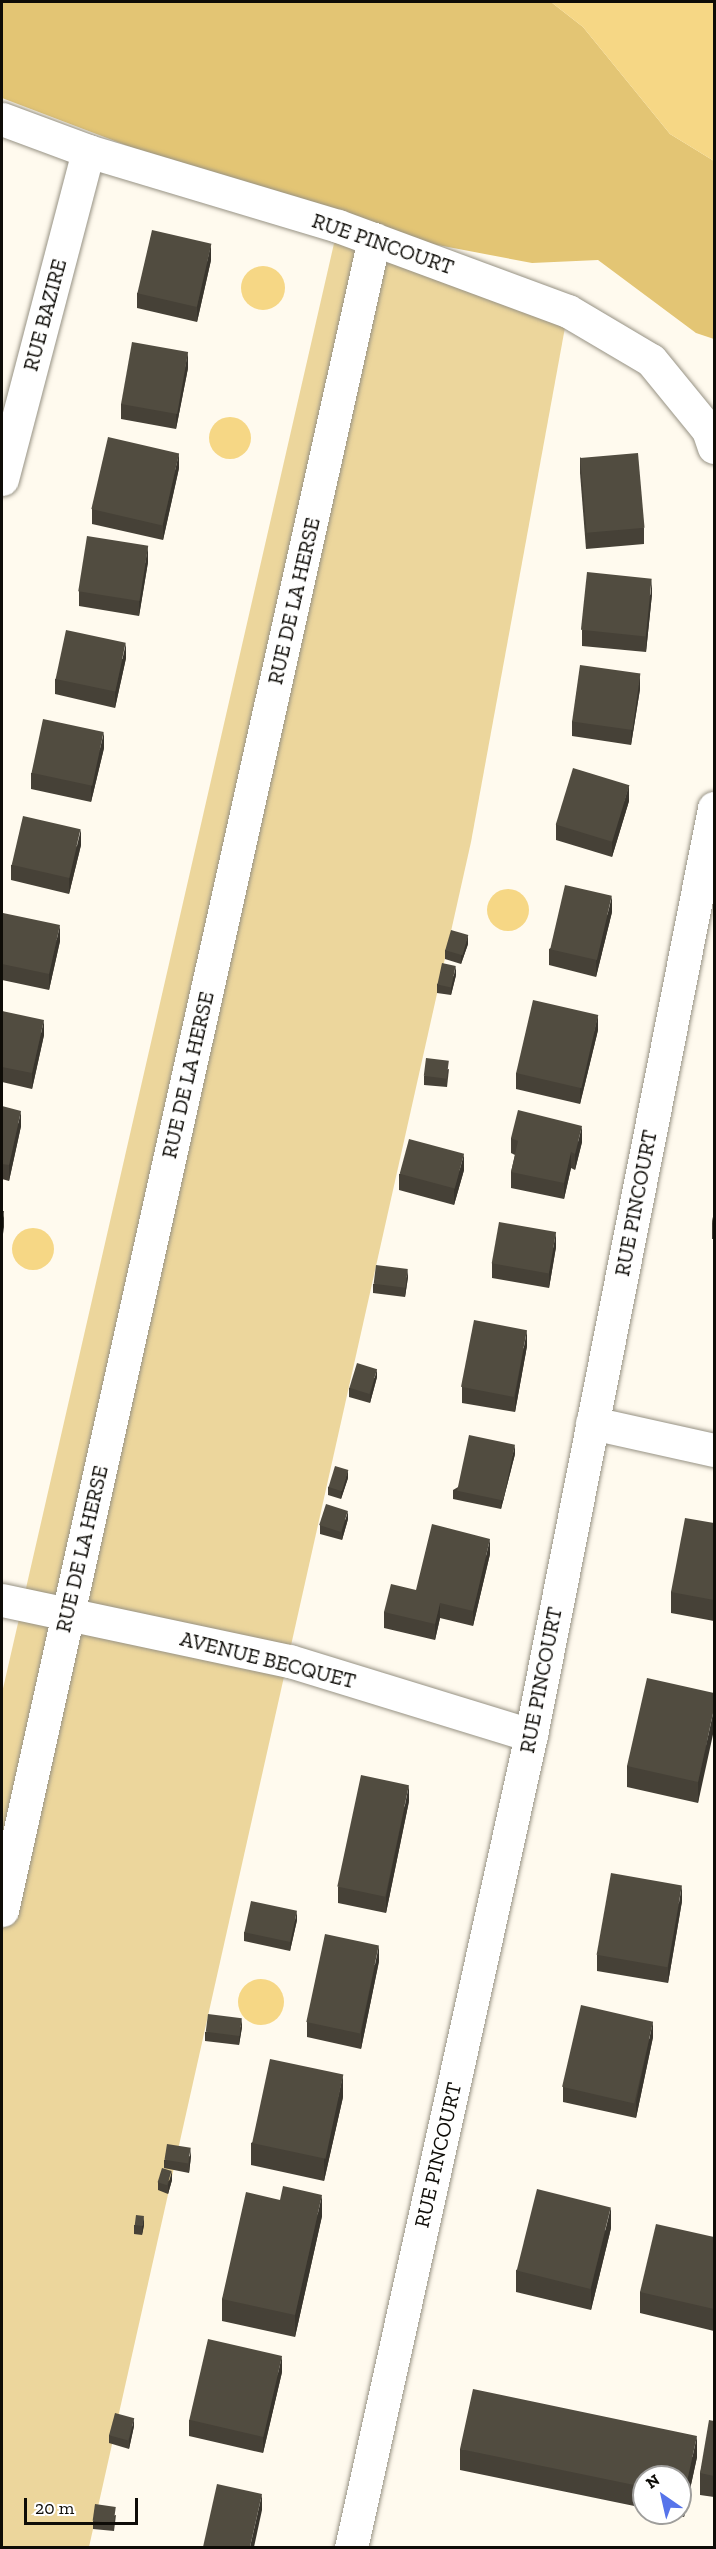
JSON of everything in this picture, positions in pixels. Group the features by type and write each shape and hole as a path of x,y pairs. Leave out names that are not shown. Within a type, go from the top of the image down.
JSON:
{"street":[{"name":"RUE PINCOURT","path":"2,119 88,151 374,239 568,311 651,360 708,430 714,447"},
{"name":"RUE BAZIRE","path":"2,480 88,151"},
{"name":"RUE DE LA HERSE","path":"2,1910 374,239"},
{"name":"RUE PINCOURT","path":"351,2547 531,1735 714,808"},
{"path":"592,1423 714,1450"},
{"name":"AVENUE BECQUET","path":"2,1600 290,1661 531,1735"}],"shaded area":[{"path":"2,2 551,2 583,27 670,134 714,161 714,339 696,333 598,260 532,263 338,226 2,98"},
{"path":"551,2 714,2 714,161 670,134 583,27"},
{"path":"338,226 568,311 471,842 89,2547 2,2548 2,1693"},
{"path":"263,266 278,273 285,288 278,303 263,310 248,303 241,288 248,273"},
{"path":"230,417 238,418 245,423 250,430 250,446 245,453 238,458 230,459 222,458 215,453 210,446 209,438 210,430 215,423 222,418"},
{"path":"508,889 516,890 523,895 528,902 528,918 523,925 516,930 508,931 500,930 493,925 488,918 487,910 488,902 493,895 500,890"},
{"path":"33,1228 41,1229 48,1234 53,1241 53,1257 48,1264 41,1269 33,1270 25,1269 18,1264 13,1257 12,1249 13,1241 18,1234 25,1229"},
{"path":"261,1979 277,1986 284,2002 277,2018 261,2025 245,2018 238,2002 245,1986"}],"building":[{"path":"152,230 211,244 197,307 137,293"},
{"path":"132,342 188,352 177,414 121,404"},
{"path":"108,437 179,453 162,526 91,509"},
{"path":"638,453 645,528 587,533 580,458"},
{"path":"87,536 148,546 139,601 78,591"},
{"path":"587,572 652,579 646,636 581,630"},
{"path":"66,630 126,643 115,692 56,679"},
{"path":"580,665 640,673 632,730 572,721"},
{"path":"43,719 104,732 92,786 32,773"},
{"path":"573,768 629,785 612,842 556,824"},
{"path":"23,816 80,829 69,878 12,865"},
{"path":"565,885 612,896 597,960 550,949"},
{"path":"3,913 60,925 49,974 2,964"},
{"path":"451,930 468,935 463,955 445,950"},
{"path":"442,963 456,966 451,987 437,985"},
{"path":"533,1000 598,1015 581,1088 516,1073"},
{"path":"2,1011 44,1020 32,1073 2,1067"},
{"path":"426,1058 449,1061 447,1079 424,1076"},
{"path":"2,1106 21,1111 9,1165 2,1164"},
{"path":"518,1110 582,1126 575,1154 571,1152 564,1183 511,1172 518,1141 511,1138"},
{"path":"409,1139 464,1154 455,1189 400,1174"},
{"path":"499,1222 556,1232 549,1273 492,1263"},
{"path":"376,1265 408,1269 405,1288 374,1284"},
{"path":"474,1320 527,1330 514,1397 461,1387"},
{"path":"357,1363 377,1369 369,1394 349,1388"},
{"path":"469,1435 515,1445 503,1501 457,1491"},
{"path":"335,1466 348,1470 342,1491 329,1487"},
{"path":"326,1504 348,1511 341,1532 319,1525"},
{"path":"685,1518 714,1523 714,1600 671,1592"},
{"path":"432,1524 490,1539 473,1611 440,1603 435,1624 384,1612 391,1584 416,1590"},
{"path":"647,1678 714,1693 714,1709 698,1782 627,1766"},
{"path":"361,1775 409,1785 385,1897 337,1887"},
{"path":"611,1873 682,1886 667,1967 597,1955"},
{"path":"251,1901 297,1911 290,1942 244,1932"},
{"path":"325,1934 379,1945 360,2033 306,2022"},
{"path":"581,2005 653,2022 634,2103 562,2087"},
{"path":"208,2014 242,2018 240,2036 206,2032"},
{"path":"270,2059 343,2075 325,2159 252,2143"},
{"path":"167,2144 191,2148 188,2164 164,2160"},
{"path":"162,2168 172,2171 167,2185 158,2182"},
{"path":"283,2186 322,2195 295,2315 222,2299 246,2192 280,2200"},
{"path":"537,2189 611,2207 590,2289 517,2271"},
{"path":"136,2215 144,2216 143,2226 135,2225"},
{"path":"656,2224 714,2237 714,2309 640,2292"},
{"path":"208,2339 282,2356 263,2437 189,2420"},
{"path":"473,2389 697,2436 691,2465 632,2465 632,2485 460,2449"},
{"path":"115,2413 134,2418 128,2440 109,2435"},
{"path":"709,2420 714,2421 714,2476 700,2473"},
{"path":"217,2484 262,2494 250,2547 203,2547"},
{"path":"95,2504 116,2507 113,2524 93,2521"}]}
